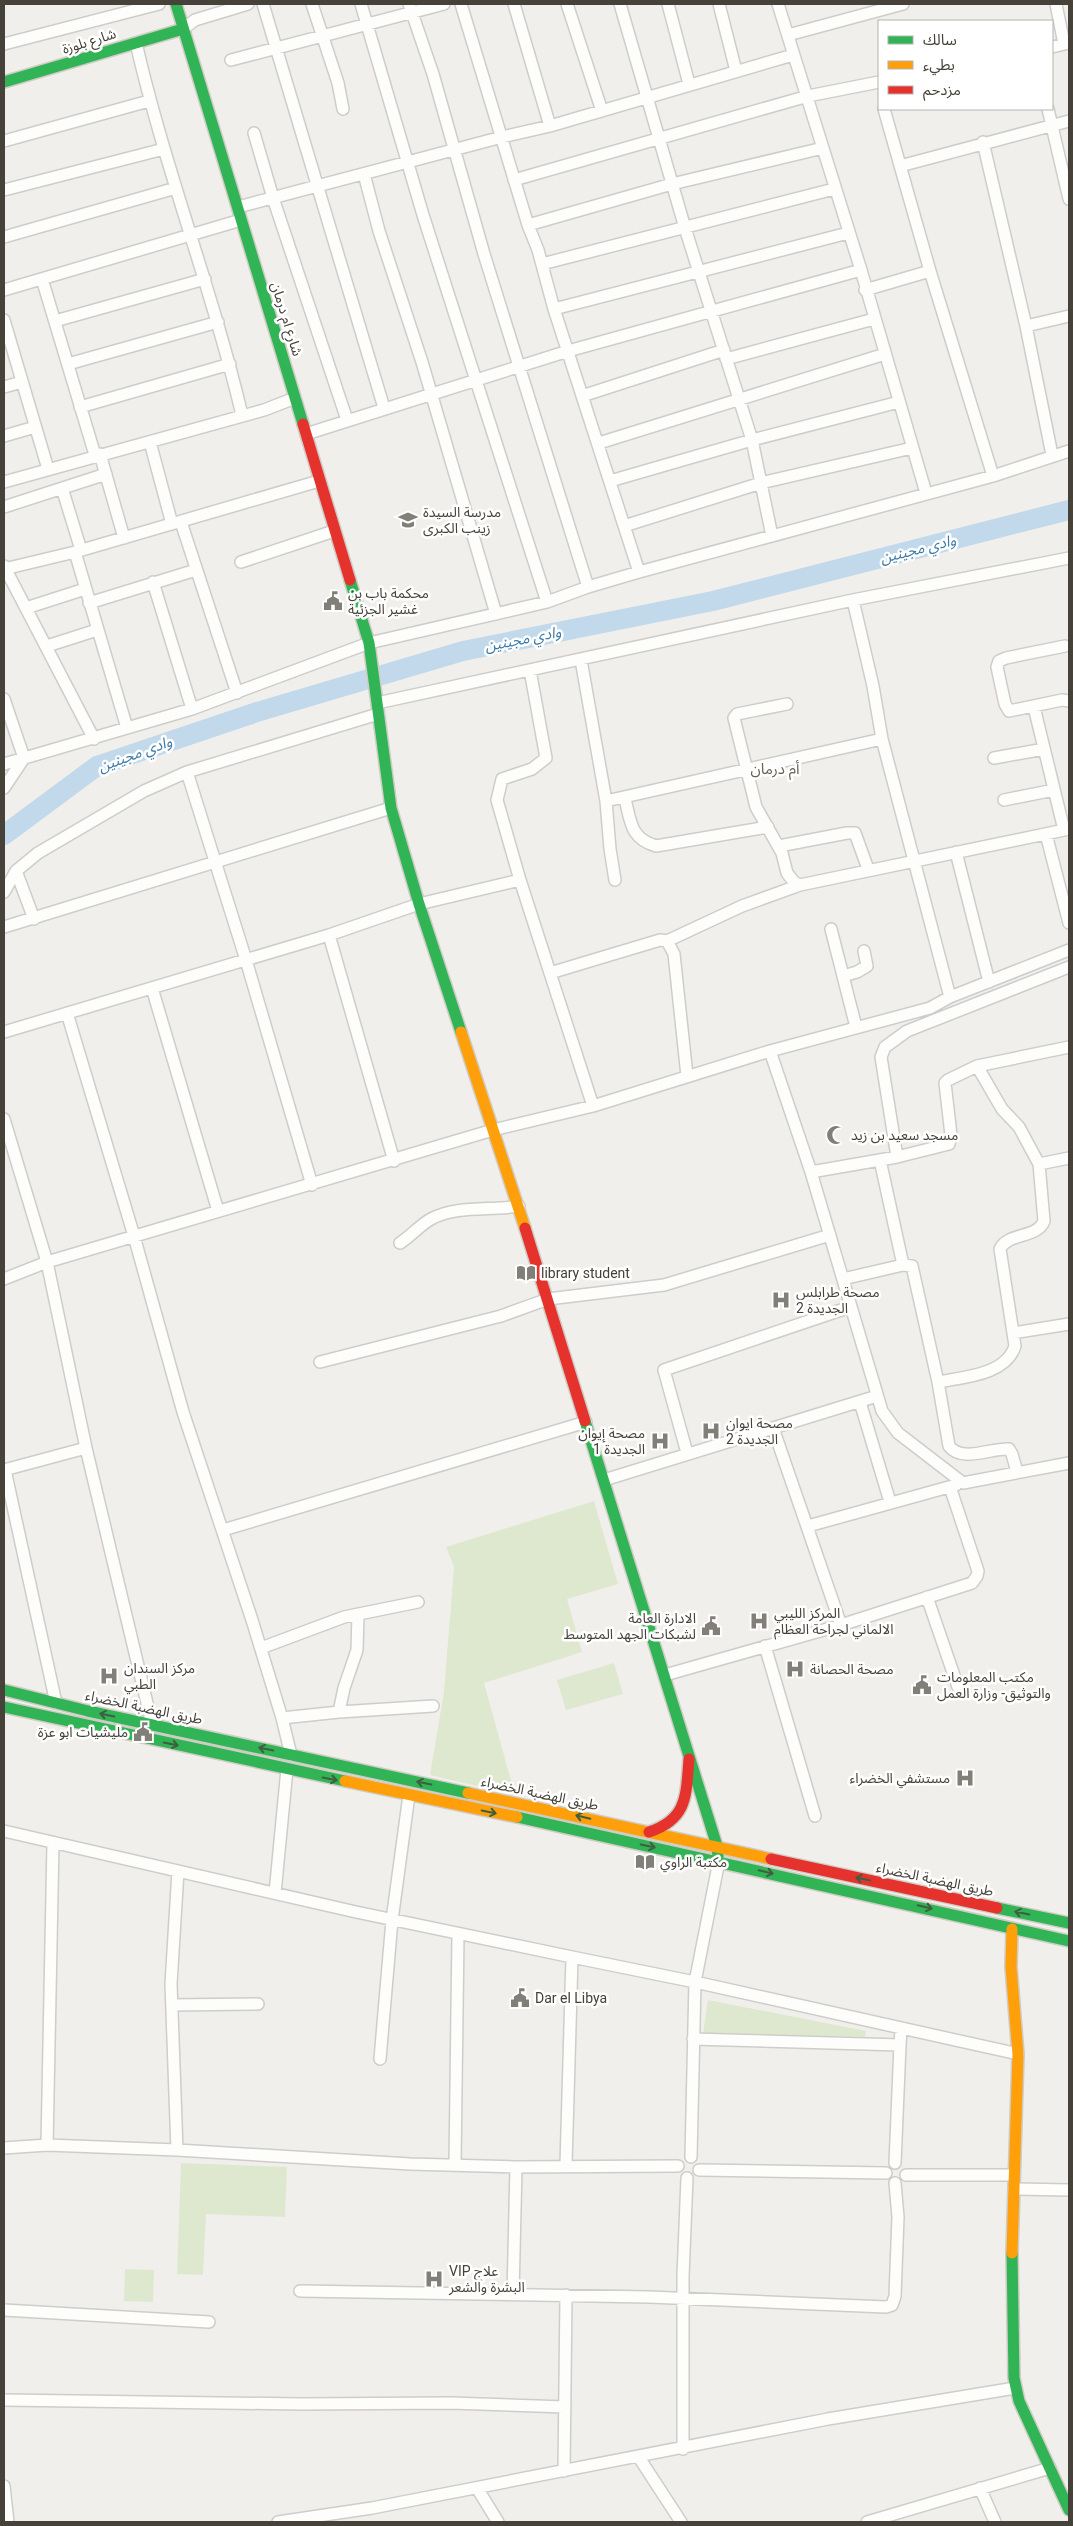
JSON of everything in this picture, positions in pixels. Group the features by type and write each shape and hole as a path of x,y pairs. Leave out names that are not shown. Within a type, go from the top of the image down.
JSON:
{"street":[{"path":"112,4 114,16"},
{"path":"4,44 159,4"},
{"name":"شارع ام درمان","path":"176,4 370,648 391,808 419,904 519,1206 717,1846 718,1861"},
{"path":"183,29 195,20 248,4"},
{"path":"263,4 384,408"},
{"path":"312,4 343,109"},
{"path":"361,4 408,162 547,602"},
{"path":"230,60 366,24 410,8 444,4"},
{"path":"461,4 528,225 542,264 554,309 599,443 639,572"},
{"path":"514,4 550,126"},
{"path":"567,4 602,111"},
{"path":"620,4 648,98 658,140 752,440 772,536"},
{"path":"668,4 688,84"},
{"path":"719,4 736,71"},
{"path":"778,4 793,55 808,96 834,189 861,270 926,493"},
{"path":"788,35 903,4"},
{"path":"1053,47 1067,43 1056,4"},
{"path":"410,8 433,74 456,149 484,254 588,586"},
{"name":"شارع بلوزة","path":"4,82 183,29"},
{"path":"136,43 149,101 218,322 242,415"},
{"path":"238,207 550,126 648,98 688,84 793,55"},
{"path":"514,180 808,96 878,85"},
{"path":"4,141 149,101"},
{"path":"884,110 930,271 993,476"},
{"path":"1048,110 1069,199"},
{"path":"900,166 1069,120"},
{"path":"254,134 273,198 348,420"},
{"path":"983,142 1026,326 1052,456"},
{"path":"528,225 672,184 823,148"},
{"path":"4,190 164,149"},
{"path":"364,174 379,231 431,393 496,614"},
{"path":"4,236 176,188"},
{"path":"542,264 834,189"},
{"path":"4,290 241,220"},
{"path":"554,309 848,232"},
{"path":"306,434 568,351 861,270"},
{"path":"866,290 930,271"},
{"path":"42,279 80,407 97,455 106,474 124,538"},
{"path":"55,321 205,279"},
{"path":"1026,326 1069,316"},
{"path":"582,396 725,355 874,319"},
{"path":"4,320 6,335 35,427 43,470 44,494"},
{"path":"68,364 218,322"},
{"path":"599,443 884,354"},
{"path":"80,407 230,364"},
{"path":"4,387 22,382"},
{"path":"4,482 273,407 295,398"},
{"path":"610,481 752,440 899,402"},
{"path":"4,436 35,427"},
{"path":"150,442 176,523 196,570 237,693"},
{"path":"624,526 761,483 912,448"},
{"path":"4,764 192,709 370,648 547,602 588,586 993,476 1069,451"},
{"path":"4,507 106,474"},
{"path":"94,739 47,646 4,568 78,551 319,482"},
{"path":"62,488 78,551 85,589 127,728"},
{"path":"241,562 334,531"},
{"path":"4,892 16,871 38,853 108,811 187,772 377,704 853,600 1069,558"},
{"path":"89,603 196,570"},
{"path":"153,582 192,709"},
{"path":"26,608 85,589"},
{"path":"853,600 873,686 882,739 950,997"},
{"path":"47,646 97,630"},
{"path":"1066,646 1006,658 998,663 1006,708 1009,711 1062,700 1069,701"},
{"path":"581,660 606,801 615,880"},
{"path":"530,670 546,758 532,769 502,779 497,800 520,880 592,1106"},
{"path":"4,699 24,758"},
{"path":"787,704 737,714 734,718 756,807 779,846 787,873 794,882 800,884"},
{"path":"550,973 660,940 667,941 742,906 800,884 1067,829 1054,790 1034,707"},
{"path":"606,801 625,799 882,739"},
{"path":"994,758 1044,749"},
{"path":"4,788 24,758"},
{"path":"187,772 246,960 312,1185"},
{"path":"1004,800 1054,790"},
{"path":"625,799 635,834 645,842 656,846 768,827"},
{"path":"4,927 34,920 391,808"},
{"path":"779,846 848,832 855,833 858,836 868,869"},
{"path":"1046,834 1065,890 1069,923"},
{"path":"956,852 989,982"},
{"path":"16,871 34,920"},
{"path":"4,1032 329,936 419,904 520,880"},
{"path":"831,929 856,1027"},
{"path":"329,936 394,1161"},
{"path":"667,941 674,954 687,1076"},
{"path":"4,1279 47,1262 394,1161 493,1130 592,1106 770,1051 930,1008 950,997 1069,950"},
{"path":"843,976 867,966 864,951"},
{"path":"897,1157 881,1057 885,1047 907,1031 1069,967"},
{"path":"152,988 218,1211"},
{"path":"67,1013 134,1236 183,1412 223,1530 282,1718 291,1755"},
{"path":"811,1172 897,1157 949,1144 951,1135 945,1083 950,1078 977,1066 1069,1047"},
{"path":"770,1051 811,1172 850,1308 877,1396 888,1423 898,1433 963,1483"},
{"path":"938,1382 966,1378 1010,1359 1015,1346 1000,1249 1002,1243 1038,1230 1044,1221 1040,1164 1019,1127 1002,1109 977,1066"},
{"path":"4,1119 47,1262 86,1448 152,1724"},
{"path":"1040,1164 1069,1158"},
{"path":"880,1160 903,1265"},
{"path":"400,1243 430,1220 444,1214 458,1210 496,1210 519,1206"},
{"path":"320,1362 501,1316 548,1299 664,1285 830,1235"},
{"path":"843,1279 903,1265 912,1266 951,1449 964,1454 1009,1450 1017,1472"},
{"path":"687,1452 664,1370 850,1308"},
{"path":"1013,1333 1069,1324"},
{"path":"604,1480 687,1452 877,1396"},
{"path":"860,1402 890,1502"},
{"path":"223,1530 586,1422"},
{"path":"772,1428 808,1526 841,1625"},
{"path":"56,1704 4,1470 86,1448"},
{"path":"808,1526 963,1483 1069,1463"},
{"path":"665,1675 841,1625 968,1585 977,1576 978,1571 950,1487"},
{"path":"927,1597 958,1687"},
{"path":"260,1648 325,1623 358,1614 418,1602"},
{"path":"340,1712 344,1688 357,1650 358,1614"},
{"path":"765,1646 815,1816"},
{"name":"طريق الهضبة الخضراء","path":"4,1690 56,1704 1069,1923"},
{"path":"282,1718 433,1706"},
{"path":"4,1707 409,1796 718,1861 1069,1941"},
{"path":"84,1725 88,1711"},
{"path":"649,1832 665,1827 677,1818 682,1809 689,1759"},
{"path":"275,1893 287,1769"},
{"path":"380,2059 392,1920 409,1796"},
{"path":"4,1831 392,1920 695,1982 901,2030 1018,2054"},
{"path":"47,2145 53,1843"},
{"path":"678,2166 681,2175 688,2178 695,2176 699,2170 698,2163 691,2156 695,1982 718,1861"},
{"path":"176,2150 172,2005 178,1871"},
{"path":"1012,1928 1011,1967 1018,2054 1014,2175 1013,2366 1015,2388 1036,2440 1069,2510"},
{"path":"455,2165 458,1934"},
{"path":"566,2165 572,1957"},
{"path":"172,2005 258,2004"},
{"path":"895,2163 901,2030"},
{"path":"693,2039 900,2044"},
{"path":"4,2148 47,2145 516,2167 566,2165 678,2166"},
{"path":"678,2166 684,2158 691,2156"},
{"path":"895,2163 902,2165 906,2174 901,2181 895,2183 888,2180 886,2173 888,2167 895,2163"},
{"path":"513,2295 516,2167"},
{"path":"699,2170 886,2173"},
{"path":"906,2174 1014,2175"},
{"path":"683,2449 683,2298 688,2178"},
{"path":"300,2291 566,2295 891,2306 895,2301 896,2284 898,2217 895,2183"},
{"path":"1014,2189 1069,2190"},
{"path":"564,2471 566,2295"},
{"path":"4,2310 208,2322"},
{"path":"278,2522 294,2522 477,2488 828,2419 1015,2388"},
{"path":"4,2400 301,2404 451,2403 564,2407"},
{"path":"638,2456 681,2522"},
{"path":"867,2522 1050,2468"},
{"path":"4,2486 8,2522"},
{"path":"477,2488 498,2522"},
{"path":"980,2488 994,2522"}],"green space":[{"path":"594,1501 618,1584 567,1599 582,1652 484,1683 515,1795 430,1775 444,1692 454,1567 446,1547"},
{"path":"614,1663 623,1694 566,1710 557,1680"},
{"path":"708,2000 866,2031 865,2037 703,2034"},
{"path":"181,2163 287,2167 285,2217 206,2214 203,2275 177,2274"},
{"path":"125,2269 154,2270 153,2302 124,2301"}],"waterway":[{"name":"وادي مجينين","path":"4,835 97,766 257,712 463,651 713,601 1069,510"}],"traffic: fast":[{"path":"176,4 303,424"},
{"path":"4,82 183,29"},
{"path":"350,580 369,643 391,808 419,904 461,1032"},
{"path":"585,1421 717,1846 718,1857"},
{"path":"4,1690 88,1711 468,1793"},
{"path":"4,1707 345,1781"},
{"path":"517,1817 1069,1941"},
{"path":"997,1908 1069,1923"},
{"path":"1012,2253 1014,2378 1019,2401 1069,2510"}],"traffic: slow":[{"path":"461,1032 525,1228"},
{"path":"345,1781 517,1817"},
{"path":"468,1793 771,1859"},
{"path":"1012,1929 1011,1967 1018,2054 1012,2253"}],"traffic: jam":[{"path":"303,424 350,580"},
{"path":"525,1228 585,1421"},
{"path":"649,1832 662,1827 678,1813 685,1794 689,1759"},
{"path":"771,1859 997,1908"}],"place":[{"name":"مدرسة السيدة زينب الكبرى","path":"408,520"},
{"name":"محكمة باب بن غشير الجزئية","path":"333,601"},
{"name":"مسجد سعيد بن زيد","path":"836,1135"},
{"name":"library student","path":"526,1273"},
{"name":"مصحة طرابلس الجديدة 2","path":"781,1300"},
{"name":"مصحة ايوان الجديدة 2","path":"711,1431"},
{"name":"مصحة إيوان الجديدة 1","path":"660,1441"},
{"name":"المركز الليبي الالماني لجراحة العظام","path":"759,1621"},
{"name":"الادارة العامة لشبكات الجهد المتوسط","path":"711,1626"},
{"name":"مصحة الحصانة","path":"795,1669"},
{"name":"مركز السندان الطبي","path":"109,1676"},
{"name":"مكتب المعلومات والتوثيق- وزارة العمل","path":"922,1685"},
{"name":"مليشيات ابو عزة","path":"143,1732"},
{"name":"مستشفي الخضراء","path":"965,1778"},
{"name":"مكتبة الراوي","path":"645,1862"},
{"name":"Dar el Libya","path":"520,1998"},
{"name":"VIP علاج البشرة والشعر","path":"434,2279"}],"district":[{"name":"أم درمان","path":"775,769"}]}
